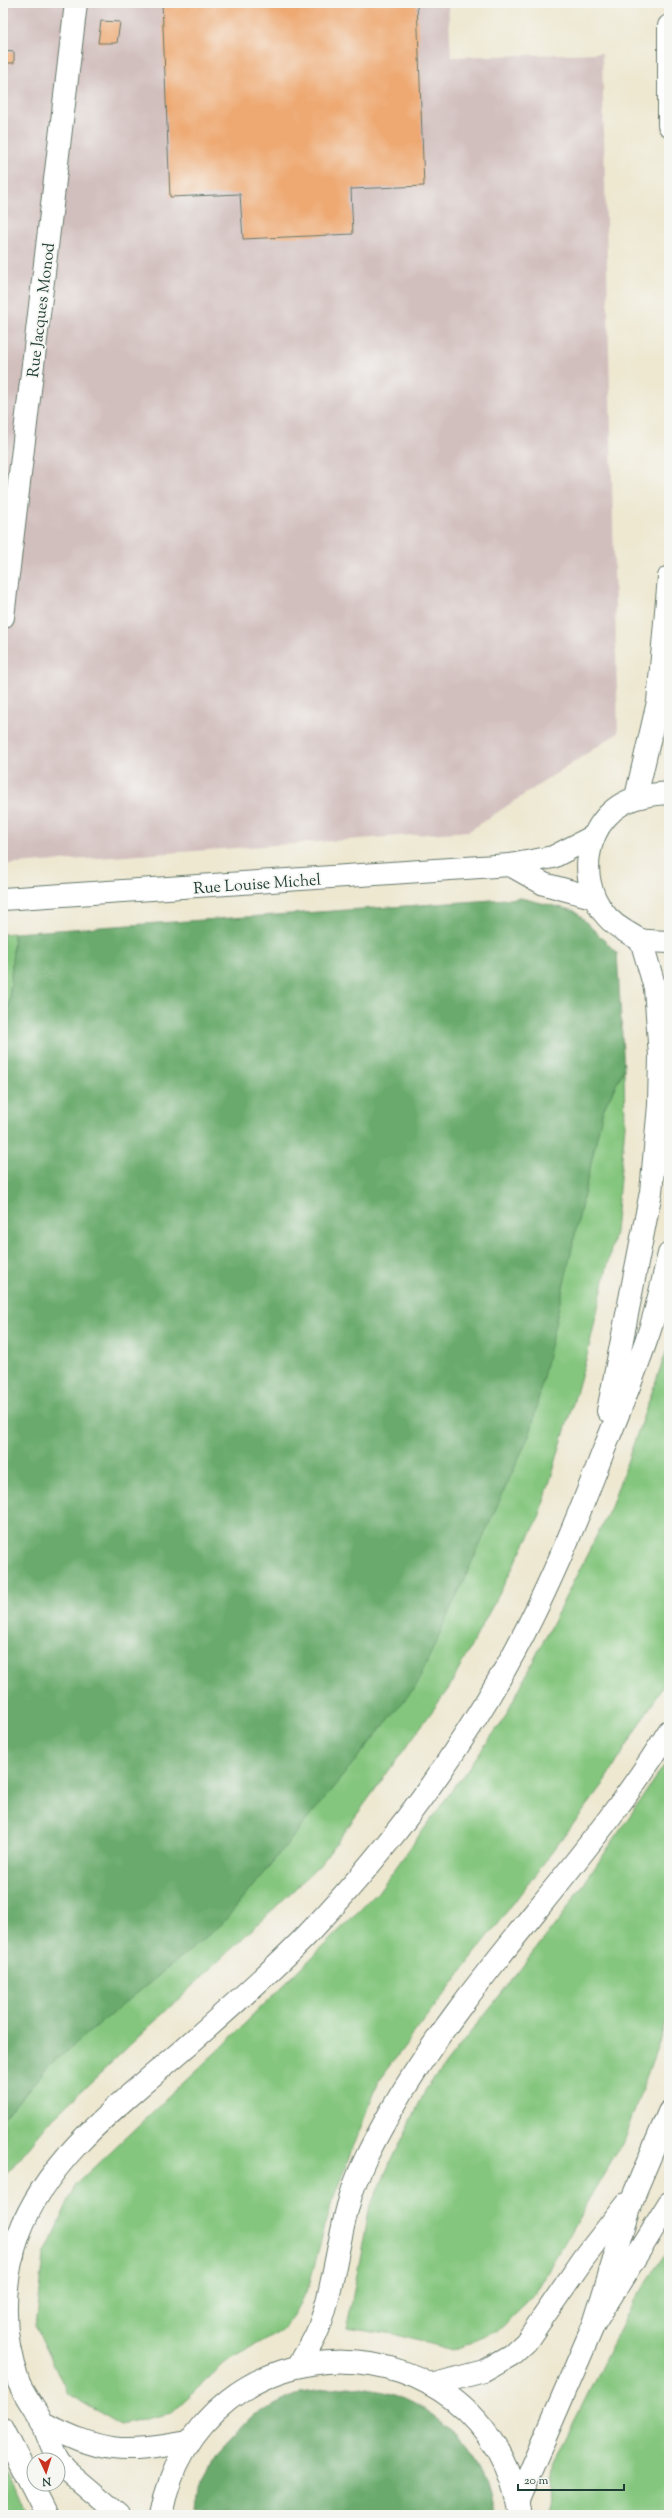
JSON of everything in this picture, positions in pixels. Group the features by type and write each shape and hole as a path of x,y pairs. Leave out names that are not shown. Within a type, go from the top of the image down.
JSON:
{"main road":[{"name":"Rue Jacques Monod","path":"3,617 76,3"},
{"path":"669,26 669,125"},
{"path":"636,797 658,702 669,577"},
{"path":"669,794 636,797 611,812 594,836 587,864 592,896 612,924 641,940 669,942"},
{"name":"Rue Louise Michel","path":"3,899 510,866 553,857 594,836"},
{"path":"510,866 544,884 592,896"},
{"path":"593,1478 627,1322 651,1192 658,1113 660,1056 655,988 641,940"},
{"path":"3,2283 24,2223 41,2190 78,2145 112,2110 267,1974 340,1899 408,1815 472,1724 506,1668 551,1578 593,1478 648,1335 669,1254"},
{"path":"298,2366 319,2328 350,2198 370,2148 412,2075 445,2028 593,1842 669,1731"},
{"path":"519,2507 594,2324 635,2192 669,2112"},
{"path":"431,2384 498,2365 526,2342 584,2258 635,2192"},
{"path":"594,2324 669,2203"},
{"path":"13,2255 6,2291 7,2331 11,2352 20,2385 42,2422 55,2452"},
{"path":"161,2515 165,2496 174,2468 188,2442 218,2408 236,2393 276,2372 298,2366 329,2362 366,2362 389,2367 431,2384 470,2414 486,2433 500,2454 519,2507"},
{"path":"42,2422 78,2440 101,2448 137,2450 188,2442"},
{"path":"3,2429 47,2515"},
{"path":"66,2470 119,2515"}],"shaded area":[{"path":"3,3 448,3 451,57 602,53 618,733 469,831 3,865"}],"green space":[{"path":"521,898 575,911 617,953 624,1069 603,1110 531,1431 416,1686 222,1924 49,2065 3,2119 3,1094 14,933"},
{"path":"14,933 3,1094 3,934"},
{"path":"624,1069 625,1125 615,1232 587,1356 539,1518 449,1688 321,1864 53,2118 3,2178 3,2119 49,2065 603,1110"},
{"path":"669,1344 669,1676 603,1785 379,2080 330,2207 308,2289 285,2329 226,2362 171,2413 121,2425 68,2394 36,2327 44,2255 76,2184 216,2052 378,1892 504,1719 611,1507"},
{"path":"669,1758 669,2014 623,2142 533,2297 498,2331 453,2350 393,2334 347,2327 370,2206 426,2089 562,1916"},
{"path":"669,2249 669,2515 548,2515 547,2481 555,2460 634,2301"},
{"path":"349,2386 380,2391 397,2396 415,2404 433,2415 448,2428 462,2442 475,2459 484,2476 491,2495 495,2515 193,2515 194,2504 215,2455 252,2416 301,2392"},
{"path":"3,2468 29,2515 3,2515"}],"building":[{"path":"162,3 417,3 424,186 351,189 353,234 243,239 240,194 170,197"},
{"path":"101,21 120,22 117,43 98,43"},
{"path":"3,51 14,52 14,63 3,63"}]}
